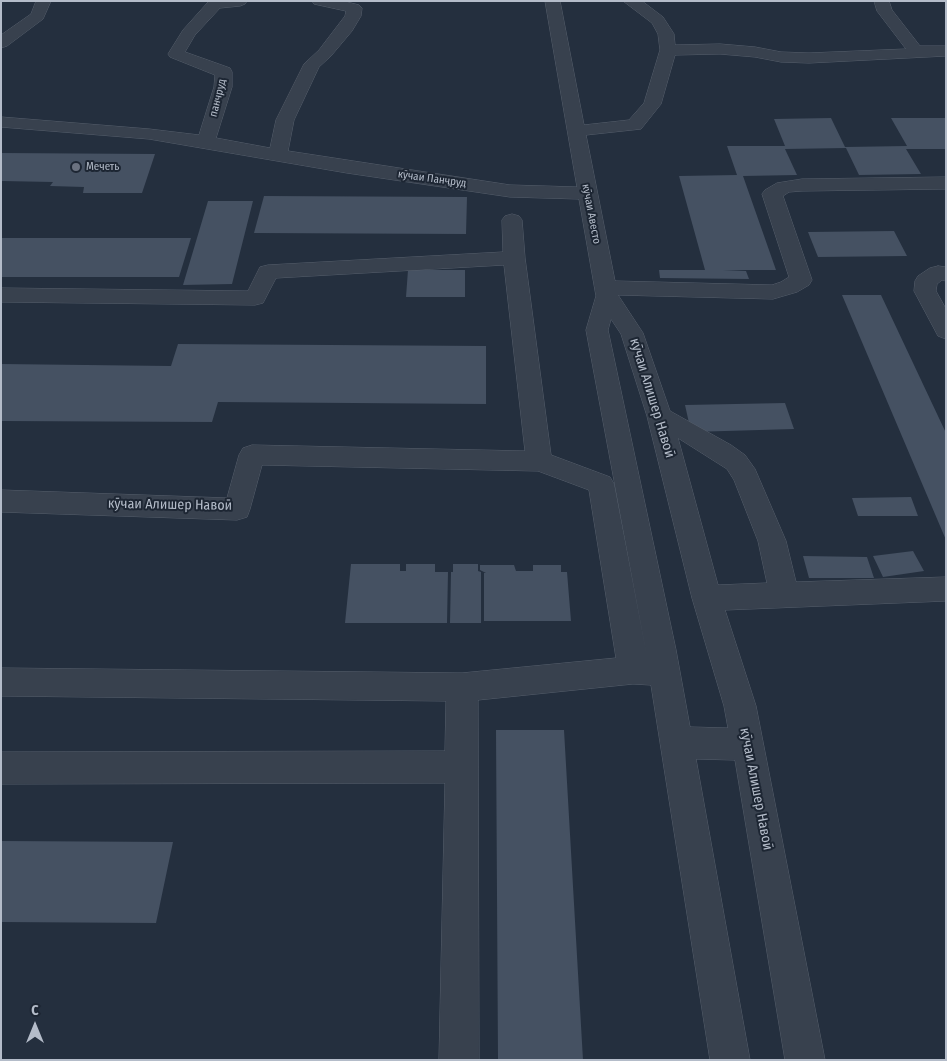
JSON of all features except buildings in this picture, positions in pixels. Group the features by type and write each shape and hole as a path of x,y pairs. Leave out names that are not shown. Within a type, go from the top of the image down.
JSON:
{"street":[{"path":"1,43 38,16 44,1"},
{"name":"панчруд","path":"206,142 223,87 224,72 176,54 189,33 216,4 240,1"},
{"path":"278,155 285,120 304,78 312,64 325,53 346,28 353,16 354,8 319,1"},
{"name":"кӯчаи Авесто","path":"552,1 586,193 606,292"},
{"path":"576,131 635,125 652,104 668,50 666,34 658,20 654,7 630,1"},
{"path":"881,1 885,12 915,51"},
{"path":"668,50 720,49 755,52 782,57 809,58 913,54 915,51 946,51"},
{"name":"кӯчаи Панҷруд","path":"1,122 149,134 510,191 586,193"},
{"path":"730,1060 664,672 597,330 606,292 773,292 789,288 801,280 772,194 784,188 802,185 946,183"},
{"path":"512,220 514,258 539,461"},
{"path":"1,294 255,298 268,272 514,258"},
{"path":"946,274 938,273 926,281 924,291 946,331"},
{"name":"кӯчаи Алишер Навоӣ","path":"606,292 632,333 659,416 707,598 740,706 805,1060"},
{"path":"659,416 722,452 736,462 746,476 772,541 784,594"},
{"name":"кӯчаи Алишер Навоӣ","path":"1,501 237,508 252,455 539,461 601,484 633,670"},
{"path":"707,598 946,589"},
{"path":"1,682 462,686 633,670 664,672"},
{"path":"459,1060 462,686"},
{"path":"675,742 748,745"},
{"path":"1,768 461,767"}],"place":[{"name":"Мечеть","path":"76,167"}]}
